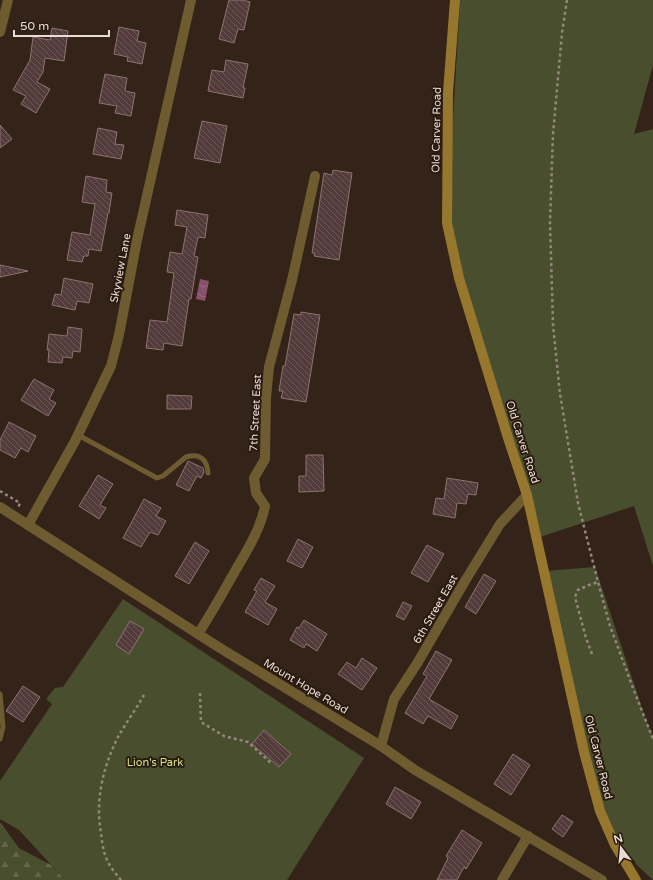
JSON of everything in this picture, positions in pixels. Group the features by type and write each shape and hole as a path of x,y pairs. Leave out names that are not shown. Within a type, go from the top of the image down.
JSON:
{"street":[{"path":"0,32 8,0"},
{"name":"Skyview Lane","path":"28,524 78,435 110,366 119,335 137,240 191,0"},
{"name":"Old Carver Road","path":"455,0 448,93 447,223 459,278 527,495 584,752 600,811 615,845 636,880"},
{"name":"7th Street East","path":"198,634 253,541 263,517 265,506 256,493 254,478 265,459 266,398 269,367 292,280 314,176"},
{"name":"6th Street East","path":"381,746 394,699 418,662 500,524 527,495"},
{"name":"Mount Hope Road","path":"0,506 198,634 381,746 415,770 602,880"},
{"path":"502,880 528,836"}],"lane":[{"path":"78,435 157,478 163,476 186,457 195,455 206,463 208,473"},
{"path":"0,694 3,727 0,739"}],"path":[{"path":"567,0 562,33 553,134 550,222 553,325 560,394 577,495 598,582 610,626 653,739"},
{"path":"0,491 20,503"},
{"path":"592,654 575,597 578,590 589,584 598,582"},
{"path":"200,693 201,722 224,736 248,742 272,764"},
{"path":"121,880 107,860 103,846 98,809 101,781 118,737 144,695"}],"green space":[{"path":"460,0 653,0 653,65 634,134 653,129 653,566 634,506 537,538 447,223"},
{"path":"595,567 646,720 653,736 653,880 615,845 600,811 545,571"},
{"name":"Lion's Park","path":"123,599 364,758 287,880 65,880 19,830 0,819 0,781 52,704 46,699 55,688 63,687"},
{"path":"0,822 19,848 51,865 65,880 0,880"}],"water":[{"path":"200,279 209,281 205,301 196,299"}],"building":[{"path":"229,0 242,0 250,2 244,30 238,29 234,43 219,39"},
{"path":"119,27 139,31 137,41 146,43 142,64 127,61 128,57 114,54"},
{"path":"52,28 68,31 64,61 45,58 43,72 37,82 50,89 36,113 21,104 26,96 13,90 30,60 33,37 50,40"},
{"path":"226,60 248,64 243,88 245,88 243,98 208,91 212,70 224,72"},
{"path":"105,74 127,78 125,91 135,93 131,116 115,113 117,106 99,103"},
{"path":"202,121 227,126 220,163 194,158"},
{"path":"0,125 12,139 0,148"},
{"path":"98,128 117,132 115,144 124,145 121,159 93,154"},
{"path":"333,170 352,173 339,260 314,256 315,253 312,253 324,173 332,175"},
{"path":"86,176 107,180 106,192 112,193 101,251 89,249 88,256 84,256 82,262 67,260 72,232 90,235 95,204 82,202"},
{"path":"177,210 208,215 205,238 198,237 194,256 198,257 191,299 189,299 182,346 164,343 163,350 146,348 150,320 167,322 174,273 167,272 170,252 182,254 187,227 175,225"},
{"path":"0,265 28,271 0,277"},
{"path":"64,278 93,284 89,303 77,301 75,310 52,305 55,294 61,295"},
{"path":"301,312 320,315 306,402 281,398 283,391 279,391 294,314 301,315"},
{"path":"68,327 82,329 80,352 73,351 72,358 63,357 62,363 48,362 49,350 47,350 49,334 67,336"},
{"path":"34,379 54,390 49,399 56,403 48,416 21,400"},
{"path":"167,395 192,396 191,409 167,409"},
{"path":"9,422 36,436 28,452 21,448 15,458 0,450 0,440"},
{"path":"306,455 323,455 324,491 299,492 299,476 306,476"},
{"path":"188,461 203,468 204,472 201,478 197,476 189,491 176,485"},
{"path":"98,475 113,484 100,505 106,508 99,519 79,506"},
{"path":"447,478 478,483 476,495 468,494 466,504 457,503 455,518 433,514 436,498 444,499"},
{"path":"144,499 161,508 156,516 166,521 158,535 150,532 141,547 123,538"},
{"path":"298,539 313,547 302,568 287,561"},
{"path":"195,542 209,551 189,584 175,576"},
{"path":"427,545 444,554 428,582 411,573"},
{"path":"484,574 496,581 476,614 465,607"},
{"path":"261,578 275,586 265,602 277,609 268,625 245,612 257,591 254,590"},
{"path":"403,602 412,606 404,620 396,616"},
{"path":"304,620 327,634 317,651 306,644 304,648 290,640 297,627 299,628"},
{"path":"130,621 144,629 129,654 116,645"},
{"path":"436,651 452,660 429,699 458,716 451,729 428,716 423,724 405,713 427,676 423,674"},
{"path":"362,658 377,668 362,690 338,674 347,662 356,668"},
{"path":"23,686 40,697 23,722 6,711"},
{"path":"264,730 291,754 279,767 252,744"},
{"path":"513,754 530,765 511,795 494,784"},
{"path":"395,787 421,802 411,819 386,804"},
{"path":"562,815 573,822 563,837 552,829"},
{"path":"462,830 482,843 466,869 464,867 457,880 437,880 448,858 446,856"}]}
